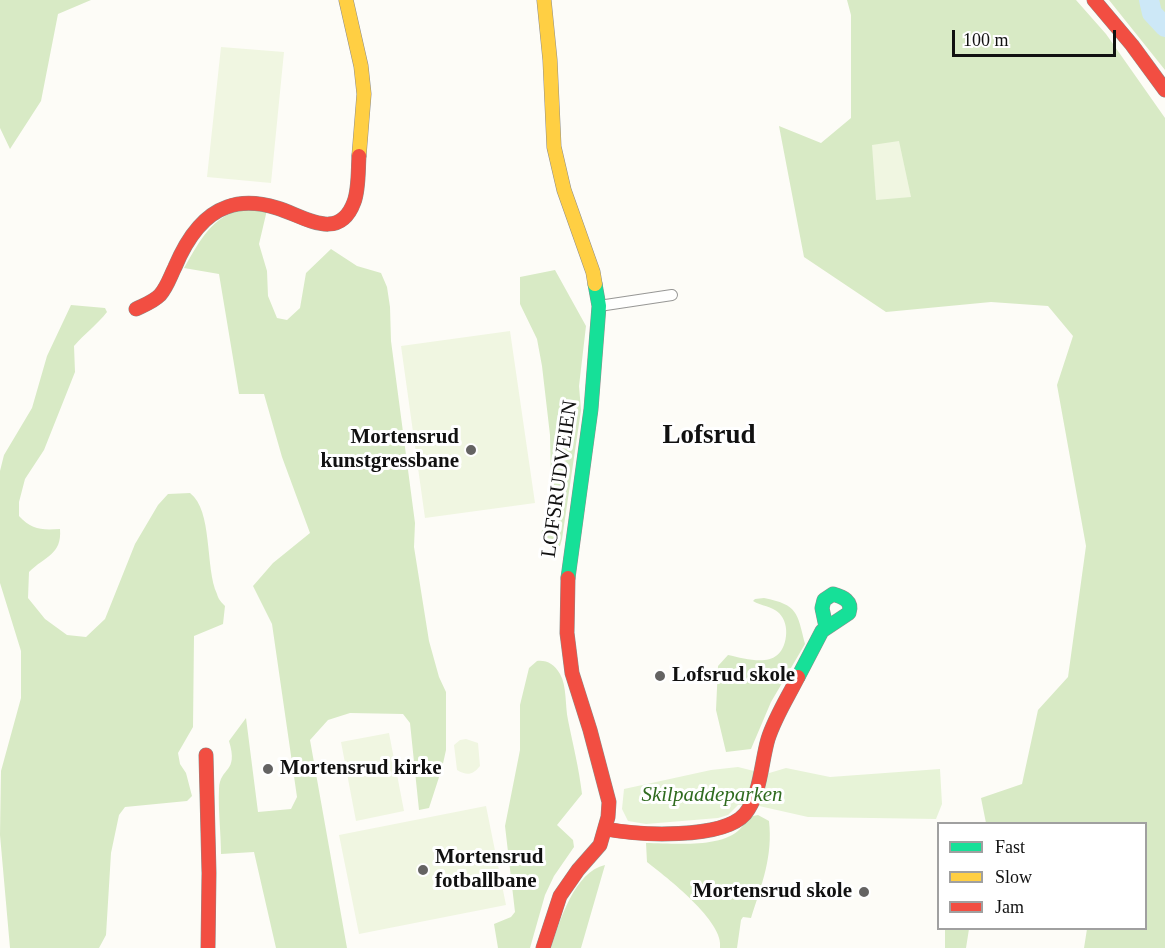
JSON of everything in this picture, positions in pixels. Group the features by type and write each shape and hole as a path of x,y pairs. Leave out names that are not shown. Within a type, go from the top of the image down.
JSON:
{"street":[{"path":"136,309 152,302 161,294 187,241 206,218 220,210 236,205 256,203 323,225 340,223 349,214 355,200 364,94 361,66 346,0"},
{"name":"LOFSRUDVEIEN","path":"543,948 561,896 578,870 600,845 606,829 609,802 572,673 566,610 570,561 591,409 599,306 593,272 564,190 554,147 550,60 544,0"},
{"path":"1094,0 1122,32 1165,90"},
{"path":"599,306 672,296"},
{"path":"606,829 638,834 698,830 720,828 739,820 752,800 765,746 771,731 826,627"},
{"path":"206,755 209,858 208,948"}],"green space":[{"path":"0,0 91,0 58,14 41,101 10,149 0,128"},
{"path":"847,0 1076,0 1106,34 1165,118 1165,948 1084,948 1087,930 1147,930 1147,822 986,822 981,798 1022,784 1038,710 1068,677 1086,546 1057,385 1073,336 1048,306 991,302 886,312 804,257 779,126 821,143 851,118 851,15"},
{"path":"1109,0 1165,0 1165,70"},
{"path":"221,47 284,52 271,183 207,177"},
{"path":"899,141 911,197 876,200 872,145"},
{"path":"245,208 267,210 259,244 267,271 268,296 277,318 287,320 300,308 306,273 331,249 357,266 381,273 387,287 391,341 415,523 414,547 429,641 439,677 446,692 446,750 429,808 419,810 410,723 403,714 350,713 328,720 310,740 347,948 276,948 254,852 221,854 220,782 232,759 229,741 246,718 258,812 291,809 297,797 272,624 253,586 273,563 310,533 282,457 264,394 239,394 219,274 184,268 215,223"},
{"path":"555,270 586,326 579,386 581,410 562,539 560,546 555,547 543,543 541,536 551,479 550,435 537,339 520,304 520,277"},
{"path":"71,305 105,308 107,312 74,346 75,372 44,450 25,479 19,502 19,516 37,528 60,529 60,538 55,550 29,572 28,598 45,619 67,635 86,637 105,619 135,544 158,505 168,494 190,493 202,512 213,583 218,598 225,606 223,624 194,636 193,727 178,753 192,796 187,801 125,807 119,815 111,853 106,935 99,948 10,948 0,835 1,771 21,698 21,651 0,583 0,471 4,455 32,408 47,356"},
{"name":"Mortensrud kunstgressbane","path":"510,331 535,503 425,518 401,346"},
{"path":"764,598 790,607 800,624 805,644 771,702 751,749 726,752 716,710 718,666 728,655 755,660 772,658 783,647 786,636 785,624 779,613 753,601"},
{"path":"537,661 553,665 562,679 582,794 557,825 573,840 574,847 554,876 545,895 530,948 498,948 494,924 511,917 515,912 505,826 520,750 520,705 529,668"},
{"path":"389,733 404,811 356,821 341,742"},
{"path":"466,739 478,743 480,766 470,774 457,770 454,745"},
{"name":"Skilpaddeparken","path":"738,767 766,774 786,768 830,777 940,769 942,804 936,819 808,817 759,806 738,805 728,815 718,818 646,824 628,821 622,809 624,789 711,770"},
{"name":"Mortensrud fotballbane","path":"486,806 506,905 359,934 339,835"},
{"path":"758,815 769,821 770,834 763,882 751,918 743,917 741,920 737,948 720,948 719,937 704,913 680,889 647,862 646,843 695,844 721,840 740,829 748,817"},
{"path":"605,865 581,948 551,948 564,912 577,887 594,869"},
{"path":"945,930 969,930 966,948 945,948"}],"waterway":[{"path":"1149,0 1152,13 1165,27"}],"traffic: fast":[{"path":"568,578 591,409 599,306 595,284"},
{"path":"798,677 822,631 849,613 850,605 844,598 833,594 824,600 822,608 826,627"}],"traffic: slow":[{"path":"346,0 361,66 364,94 359,156"},
{"path":"544,0 550,60 554,147 564,190 593,272 595,284"}],"traffic: jam":[{"path":"1094,0 1132,45 1165,90"},
{"path":"136,309 160,295 195,231 209,217 227,207 246,203 258,204 320,223 330,224 339,221 347,214 356,197 359,156"},
{"path":"543,948 560,896 578,870 600,845 608,817 609,802 572,673 567,633 568,578"},
{"path":"606,829 658,834 699,832 734,822 745,814 757,788 771,731 798,677"},
{"path":"206,755 208,948"}],"place":[{"name":"Mortensrud kunstgressbane","path":"471,450"},
{"name":"Lofsrud skole","path":"660,676"},
{"name":"Mortensrud kirke","path":"268,769"},
{"name":"Mortensrud fotballbane","path":"423,870"},
{"name":"Mortensrud skole","path":"864,892"}],"district":[{"name":"Lofsrud","path":"709,436"}]}
